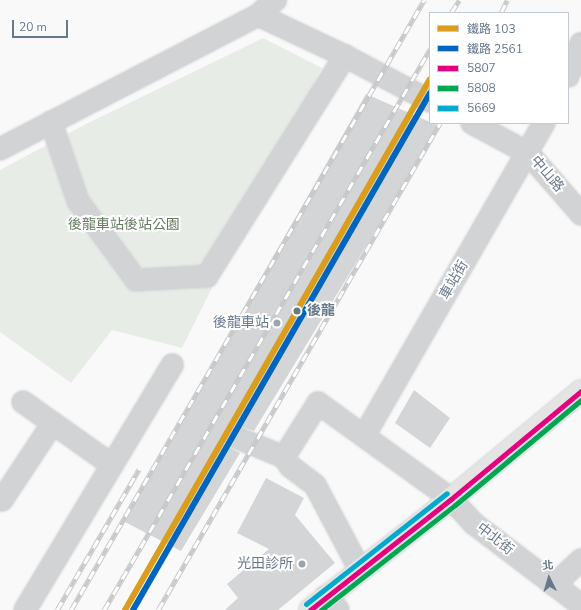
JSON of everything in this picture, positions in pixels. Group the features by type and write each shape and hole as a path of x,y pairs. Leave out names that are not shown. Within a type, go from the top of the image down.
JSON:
{"main road":[{"path":"310,610 332,603 360,570 451,499 581,391"}],"street":[{"path":"0,149 258,15 275,0"},
{"path":"258,15 345,56 429,100"},
{"path":"569,73 581,43"},
{"path":"51,122 78,201 136,280 207,276 345,56"},
{"path":"474,124 528,153"},
{"name":"車站街","path":"364,436 543,124"},
{"name":"中山路","path":"528,153 581,214"},
{"path":"25,610 172,365"},
{"path":"23,402 112,465"},
{"path":"284,457 318,403 451,499"},
{"path":"2,500 52,423"},
{"path":"232,436 284,457 290,466 314,485 360,570"},
{"name":"中北街","path":"451,499 473,523 581,605"},
{"path":"554,585 581,560"}],"green space":[{"name":"後龍車站後站公園","path":"263,38 322,68 182,348 112,330 71,383 0,332 0,170 86,124"}],"building":[{"name":"後龍車站","path":"366,94 429,122 429,124 439,126 254,431 232,424 222,431 223,444 240,453 181,551 123,521"},
{"path":"414,390 450,418 430,448 395,423"},
{"path":"266,478 304,498 295,515 335,563 278,610 225,610 238,598 227,584 269,549 237,533"}],"railway":[{"path":"71,610 424,0"},
{"path":"452,12 459,0"},
{"path":"501,12 507,0"},
{"path":"104,610 429,51"},
{"path":"158,610 439,124"},
{"path":"57,610 139,469"}],"rail line":[{"name":"103","path":"125,610 429,81"},
{"name":"2561","path":"133,610 429,95"}],"transit line":[{"name":"5807","path":"310,610 451,499 581,391"},
{"name":"5808","path":"321,610 455,505 581,400"},
{"name":"5669","path":"306,604 447,493"}],"place":[{"name":"後龍","path":"297,311"},
{"name":"後龍車站","path":"277,323"},
{"name":"光田診所","path":"302,564"}]}
